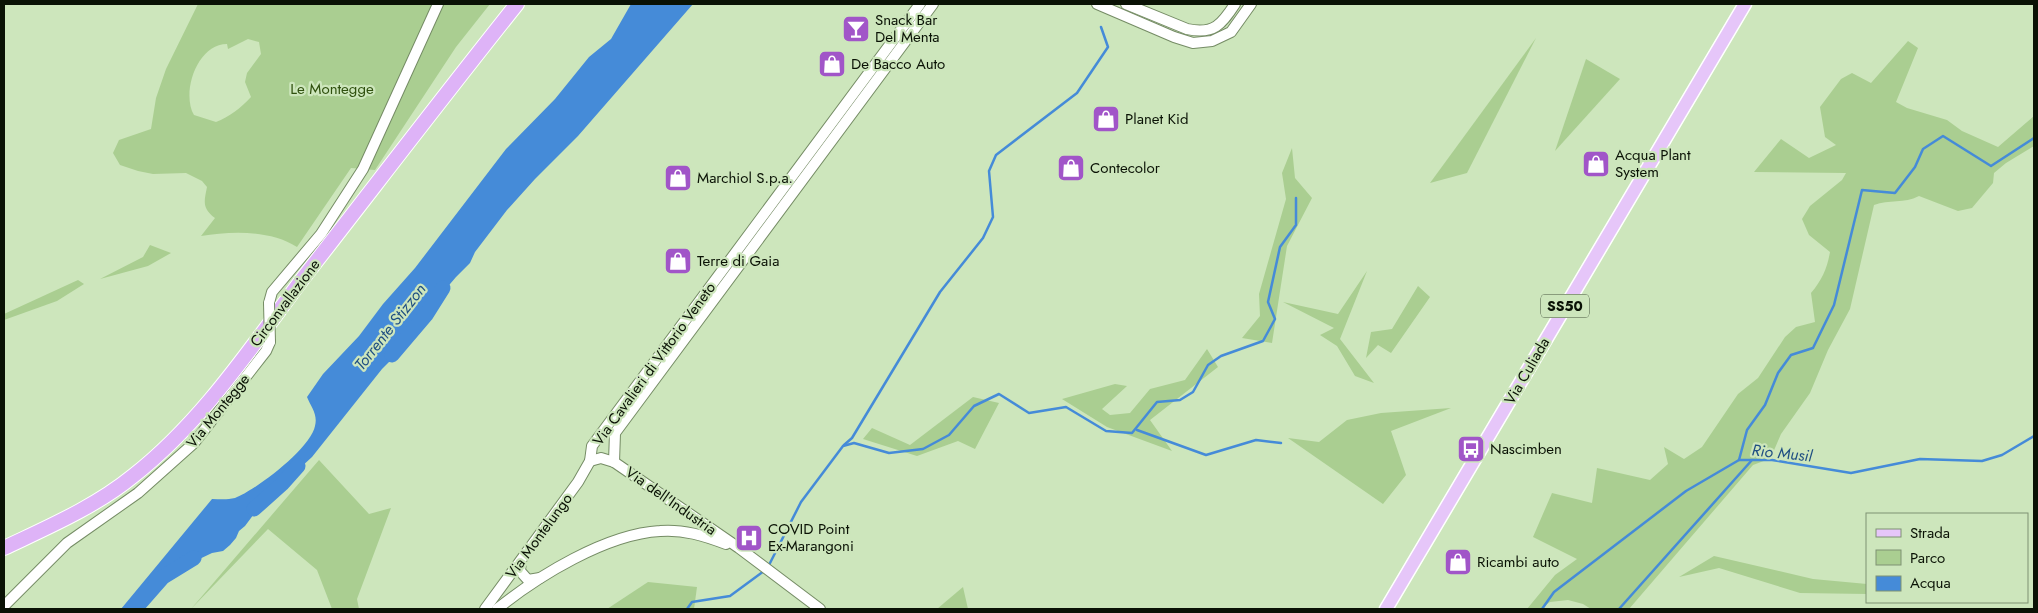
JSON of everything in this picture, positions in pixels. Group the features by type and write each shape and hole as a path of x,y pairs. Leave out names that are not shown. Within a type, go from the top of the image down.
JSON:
{"highway":[{"name":"Circonvallazione","path":"4,548 94,503 133,476 199,413 239,364 417,130 517,4"}],"main road":[{"name":"Via Culiada","path":"1386,609 1746,4"}],"street":[{"name":"Via Montegge","path":"4,606 67,543 138,493 194,443 266,350 270,342 269,303 272,292 321,234 363,169 438,4"},
{"name":"Via Cavalieri di Vittorio Veneto","path":"590,460 592,446 920,4"},
{"name":"Via Cavalieri di Vittorio Veneto","path":"614,462 615,433 933,4"},
{"path":"1097,4 1174,37 1193,43 1212,41 1231,32 1251,4"},
{"path":"1126,4 1198,32 1217,27 1223,23 1235,4"},
{"name":"Via dell'Industria","path":"590,460 602,458 614,462 739,548 820,609"},
{"name":"Via Montelungo","path":"485,609 578,482 590,460"},
{"path":"697,533 701,529 701,522"},
{"name":"Via Montelungo","path":"497,609 540,578 599,547 629,536 660,531 697,533 739,548"},
{"path":"520,561 520,571 528,580 540,578"}],"green space":[{"name":"Le Montegge","path":"198,4 490,4 456,47 375,170 351,168 297,247 275,237 250,233 225,233 201,236 215,218 206,208 207,187 202,181 186,173 153,174 120,165 113,153 119,140 151,129 156,98 166,69","holes":["248,39 259,42 261,54 247,73 245,82 251,97 235,112 216,122 194,115 190,106 191,83 194,71 207,52 216,46 227,44 228,49"]},
{"path":"1536,38 1467,173 1430,183"},
{"path":"1908,41 1918,48 1896,102 1907,108 1947,120 1962,131 1998,147 2034,116 2034,146 2006,163 1994,173 1993,183 1972,208 1958,211 1919,196 1908,200 1874,205 1850,309 1828,350 1810,393 1781,434 1769,459 1753,465 1629,609 1591,609 1583,604 1568,600 1550,602 1540,609 1527,609 1555,575 1577,559 1533,537 1552,493 1592,503 1597,468 1650,480 1668,464 1664,447 1684,459 1702,447 1738,394 1758,378 1785,337 1796,327 1815,322 1811,293 1823,274 1830,252 1809,235 1802,219 1810,206 1842,180 1846,173 1754,172 1781,139 1809,158 1836,145 1825,137 1820,107 1841,79 1852,73 1871,83"},
{"path":"1586,59 1620,79 1555,151"},
{"path":"1292,148 1295,178 1312,198 1287,246 1272,343 1242,338 1260,316 1259,294 1286,199 1282,173"},
{"path":"150,245 171,253 148,266 100,279 143,257"},
{"path":"1367,271 1340,339 1374,383 1355,376 1337,346 1320,335 1334,328 1283,302 1338,314"},
{"path":"78,280 84,284 57,301 4,320 4,314"},
{"path":"1418,286 1430,297 1391,353 1378,345 1366,358 1371,332 1392,329"},
{"path":"1207,349 1218,367 1150,420 1172,451 1107,427 1062,399 1115,384 1127,386 1102,409 1110,415 1130,413 1150,389 1185,380"},
{"path":"973,397 999,403 975,449 958,441 917,456 863,439 872,428 910,445"},
{"path":"1451,408 1391,431 1406,475 1383,504 1288,438 1319,442 1347,420 1381,413"},
{"path":"319,460 369,514 391,508 357,599 359,609 332,609 317,570 268,529 191,609"},
{"path":"1714,556 1813,579 1866,584 1866,594 1800,593 1719,568 1679,577"},
{"path":"648,582 697,587 694,609 607,609"},
{"path":"963,587 968,609 937,609"}],"water":[{"path":"631,4 693,4 578,136 507,210 475,252 470,263 416,324 400,351 382,369 312,457 263,502 230,545 223,551 212,553 168,574 150,591 146,597 143,609 121,609 212,499 232,499 244,494 268,478 304,445 311,435 316,422 315,414 307,397 323,374 359,336 383,304 415,268 506,149 555,99 589,57 611,39"}],"waterway":[{"path":"844,445 852,438 940,292 983,238 993,217 989,171 996,155 1077,93 1108,47 1101,27"},
{"path":"1739,460 1747,430 1765,405 1778,373 1791,355 1813,348 1834,305 1862,190 1895,193 1915,167 1923,149 1943,136 1991,166 2034,138"},
{"path":"768,567 801,502 843,446 854,443 889,453 923,449 949,435 974,406 999,394 1029,413 1066,407 1106,431 1132,433 1157,402 1180,400 1193,392 1208,365 1221,356 1263,341 1275,319 1268,302 1280,247 1296,225 1296,198"},
{"name":"Torrente Stizzon","path":"392,355 426,315 443,288"},
{"path":"1137,430 1206,455 1256,440 1281,443"},
{"name":"Rio Musil","path":"1542,609 1554,592 1686,491 1739,460 1772,460 1851,473 1920,459 1982,461 2002,455 2034,436"},
{"path":"1619,609 1752,460"},
{"name":"Torrente Stizzon","path":"254,509 282,484 298,466"},
{"name":"Torrente Stizzon","path":"135,609 163,577 194,558"},
{"path":"687,609 692,602 730,596 764,571"}],"place":[{"name":"Snack Bar Del Menta","path":"856,29"},
{"name":"De Bacco Auto","path":"832,64"},
{"name":"Planet Kid","path":"1106,119"},
{"name":"Acqua Plant System","path":"1596,164"},
{"name":"Contecolor","path":"1071,168"},
{"name":"Marchiol S.p.a.","path":"678,178"},
{"name":"Terre di Gaia","path":"678,261"},
{"name":"Nascimben","path":"1471,449"},
{"name":"COVID Point Ex-Marangoni","path":"749,538"},
{"name":"Ricambi auto","path":"1458,562"}]}
